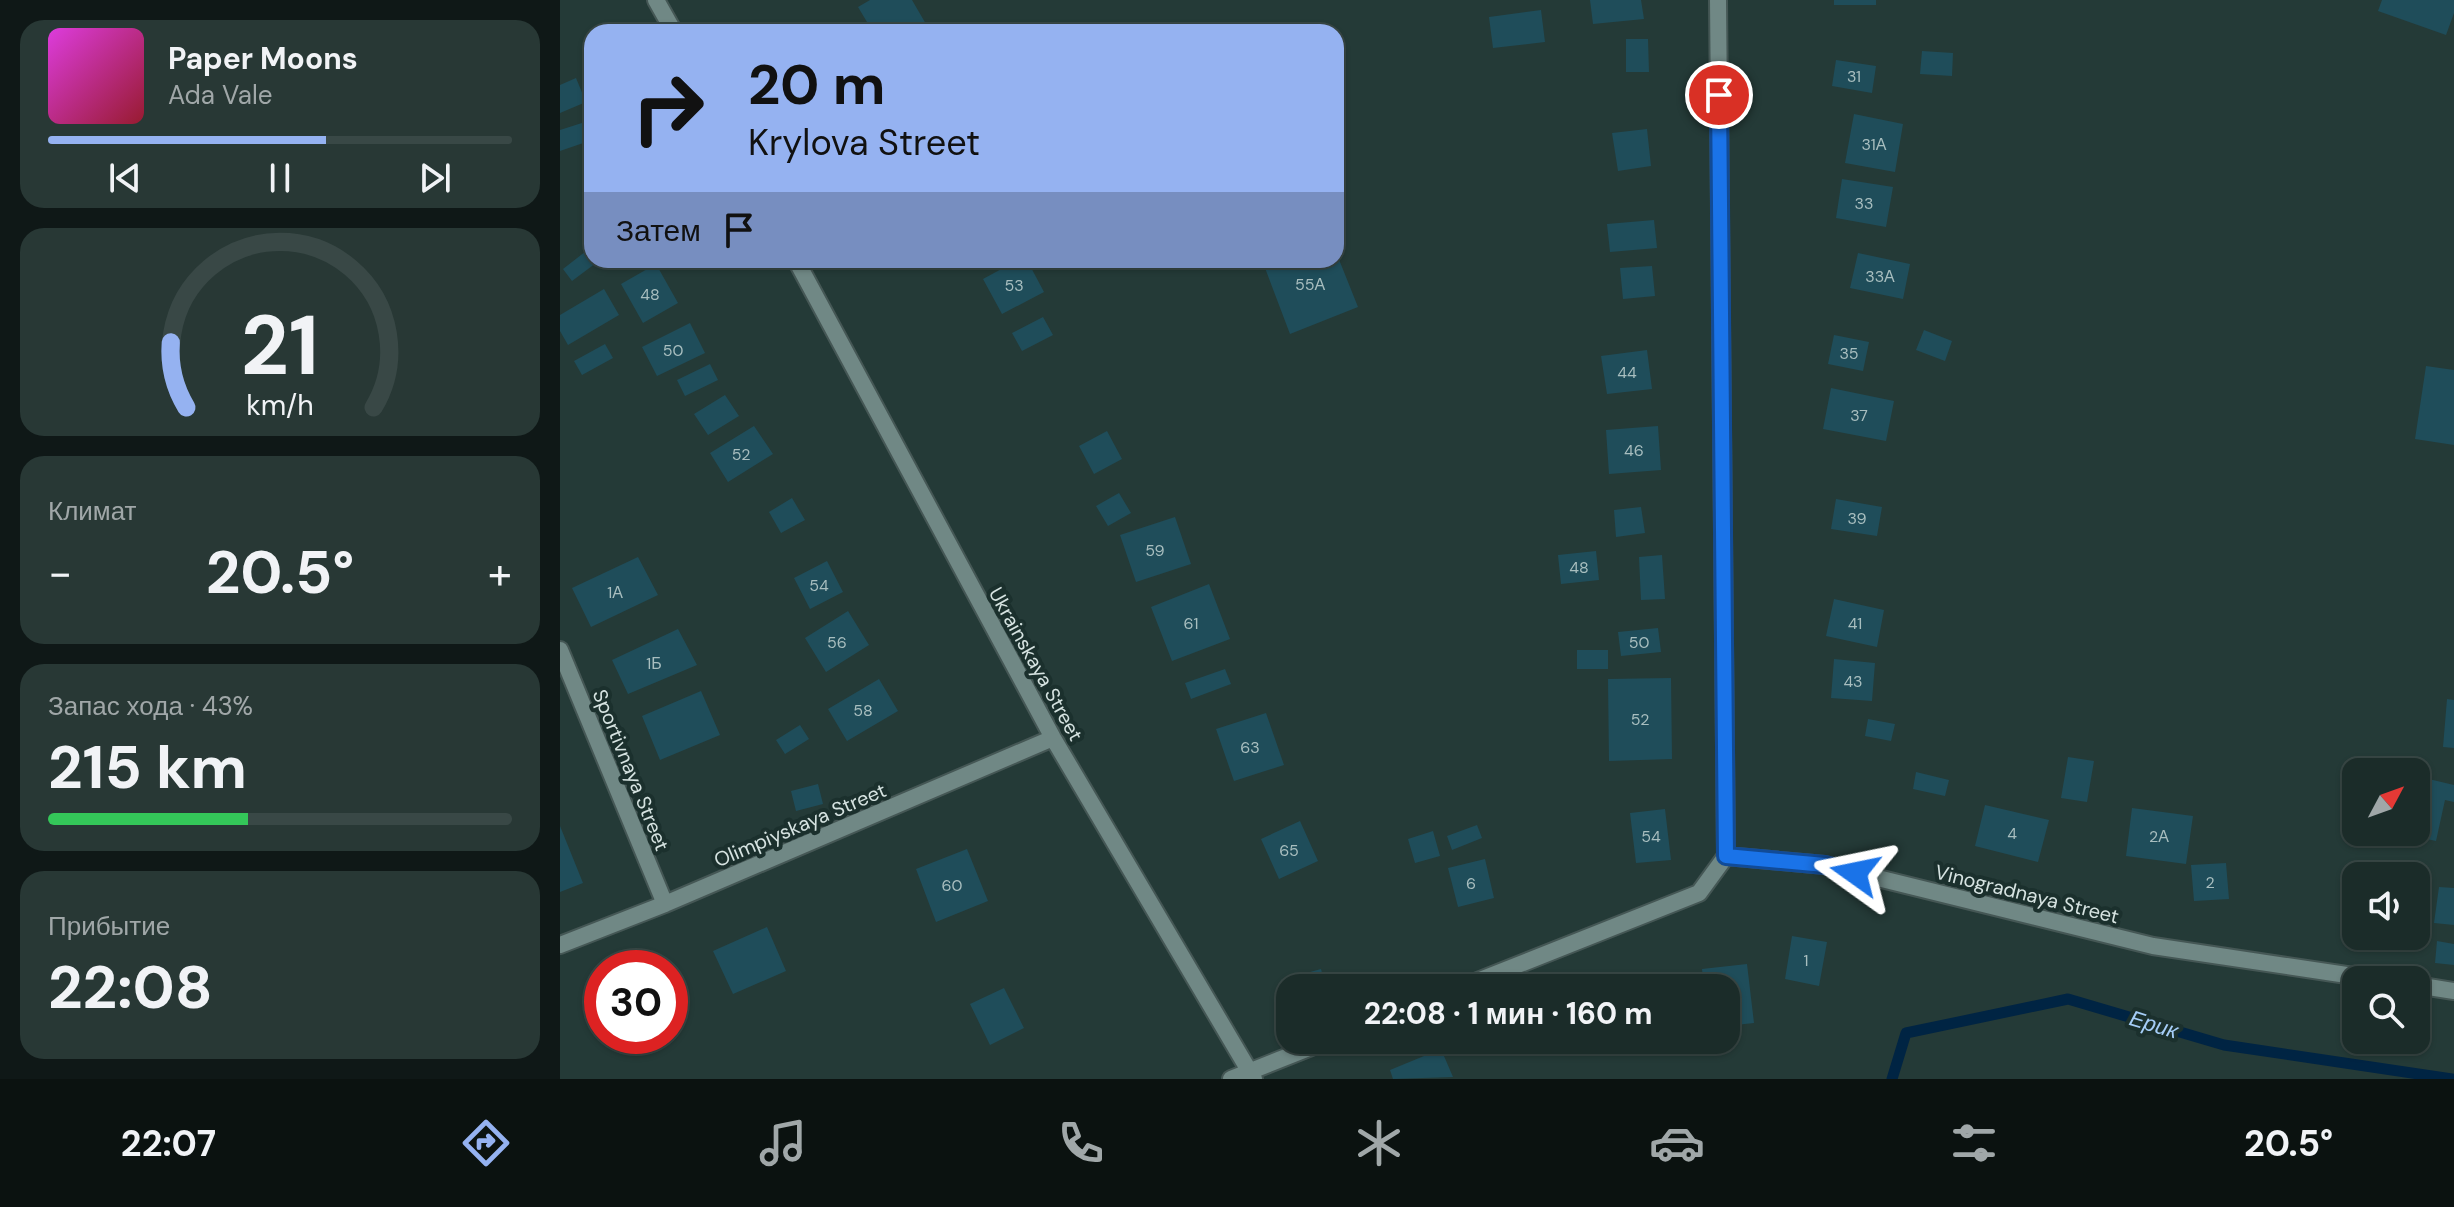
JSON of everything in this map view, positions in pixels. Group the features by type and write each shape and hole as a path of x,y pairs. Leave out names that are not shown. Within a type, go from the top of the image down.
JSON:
{"street":[{"path":"656,0 670,24"},
{"path":"1495,974 1699,893 1726,856 1718,0"},
{"name":"Ukrainskaya Street","path":"800,268 1053,738 1251,1075"},
{"name":"Sportivnaya Street","path":"560,650 665,904"},
{"name":"Olimpiyskaya Street","path":"560,945 665,904 1053,738"},
{"name":"Vinogradnaya Street","path":"1726,856 1825,865 2153,946 2342,974"},
{"path":"2430,987 2454,991"},
{"path":"1231,1079 1251,1075 1298,1054"}],"building":[{"path":"870,0 912,0 926,24 868,24 858,7"},
{"path":"1590,0 1641,0 1644,19 1593,24"},
{"path":"1834,0 1876,0 1876,5 1834,5"},
{"path":"2382,0 2454,0 2454,13 2446,35 2378,11"},
{"path":"1541,10 1545,42 1493,48 1489,17"},
{"path":"1626,39 1648,39 1649,72 1626,72"},
{"path":"1922,51 1953,53 1952,76 1920,74"},
{"path":"1836,60 1876,66 1872,93 1832,86"},
{"path":"576,78 584,103 560,113 560,85"},
{"path":"1854,114 1903,124 1895,172 1845,163"},
{"path":"584,122 584,143 560,151 560,130"},
{"path":"1647,129 1651,166 1618,171 1612,133"},
{"path":"1842,179 1893,187 1886,227 1836,218"},
{"path":"1654,220 1657,248 1610,252 1607,224"},
{"path":"584,253 584,268 589,268 572,281 563,269"},
{"path":"1858,253 1910,264 1903,299 1850,288"},
{"path":"1652,266 1655,296 1623,299 1620,268"},
{"path":"649,268 658,268 678,303 643,323 621,284"},
{"path":"1003,268 1031,268 1044,292 1002,314 983,279"},
{"path":"1265,268 1342,268 1358,307 1290,334"},
{"path":"604,289 619,315 568,345 560,331 560,315"},
{"path":"1043,317 1053,335 1022,351 1012,333"},
{"path":"690,323 705,353 657,376 642,347"},
{"path":"1924,330 1952,341 1945,361 1916,350"},
{"path":"1834,335 1869,342 1863,371 1828,364"},
{"path":"605,344 613,358 582,375 574,361"},
{"path":"1647,350 1652,389 1607,394 1601,356"},
{"path":"710,364 718,380 685,396 677,380"},
{"path":"2426,366 2454,370 2454,445 2415,439"},
{"path":"1831,388 1894,401 1886,441 1823,429"},
{"path":"725,395 739,416 708,435 694,414"},
{"path":"754,426 773,454 728,482 710,453"},
{"path":"1658,426 1661,470 1609,474 1606,430"},
{"path":"1107,431 1122,459 1094,474 1079,446"},
{"path":"1119,493 1131,513 1108,526 1096,506"},
{"path":"792,498 805,520 781,533 769,512"},
{"path":"1836,499 1882,507 1877,536 1831,529"},
{"path":"1641,507 1645,533 1616,537 1614,510"},
{"path":"1175,517 1191,564 1136,582 1120,535"},
{"path":"1596,551 1599,580 1561,584 1558,555"},
{"path":"1662,555 1665,599 1641,600 1639,557"},
{"path":"638,557 658,595 591,627 572,588"},
{"path":"827,561 843,592 810,609 794,578"},
{"path":"1209,584 1230,639 1172,661 1151,607"},
{"path":"1834,599 1884,610 1877,647 1826,636"},
{"path":"848,611 869,645 826,672 805,638"},
{"path":"1658,628 1661,652 1621,656 1618,632"},
{"path":"678,629 697,665 628,694 612,660"},
{"path":"1577,650 1608,650 1608,669 1577,669"},
{"path":"1834,659 1875,663 1872,701 1831,698"},
{"path":"1225,669 1231,684 1191,699 1185,683"},
{"path":"1671,678 1672,759 1609,761 1608,679"},
{"path":"879,679 898,711 847,741 828,709"},
{"path":"701,691 720,735 660,760 642,716"},
{"path":"2447,699 2454,700 2454,748 2443,747"},
{"path":"1266,713 1284,765 1234,781 1216,729"},
{"path":"1868,719 1895,724 1891,741 1865,736"},
{"path":"800,725 809,739 785,754 776,740"},
{"path":"2068,757 2094,761 2087,802 2061,798"},
{"path":"1916,772 1949,780 1945,796 1913,789"},
{"path":"2430,779 2454,785 2454,802 2445,800 2436,841 2430,840"},
{"path":"818,784 823,804 796,811 791,791"},
{"path":"1985,805 2049,820 2038,862 1975,846"},
{"path":"2132,808 2193,816 2186,864 2126,856"},
{"path":"1665,809 1671,860 1636,863 1630,813"},
{"path":"1300,821 1318,861 1279,879 1261,839"},
{"path":"1477,825 1482,838 1452,850 1447,836"},
{"path":"560,826 583,883 560,892"},
{"path":"1433,831 1440,856 1415,863 1408,839"},
{"path":"967,849 988,901 936,922 916,869"},
{"path":"1485,859 1494,898 1458,907 1448,868"},
{"path":"2226,863 2229,899 2194,901 2191,865"},
{"path":"2439,887 2454,888 2454,925 2434,923"},
{"path":"767,927 786,971 733,994 713,951"},
{"path":"1792,936 1827,942 1819,986 1785,979"},
{"path":"2437,941 2454,944 2454,965 2435,963"},
{"path":"1747,964 1754,1023 1740,1024 1740,974 1703,974 1702,969"},
{"path":"1321,969 1322,974 1303,974"},
{"path":"1004,988 1024,1028 990,1045 970,1004"},
{"path":"1429,1054 1443,1054 1453,1077 1393,1079 1390,1070"}],"waterway":[{"name":"Ерик","path":"1892,1079 1906,1033 2068,999 2224,1045 2452,1079"}],"route":[{"path":"1719,95 1726,856 1825,865 1855,873"}]}
